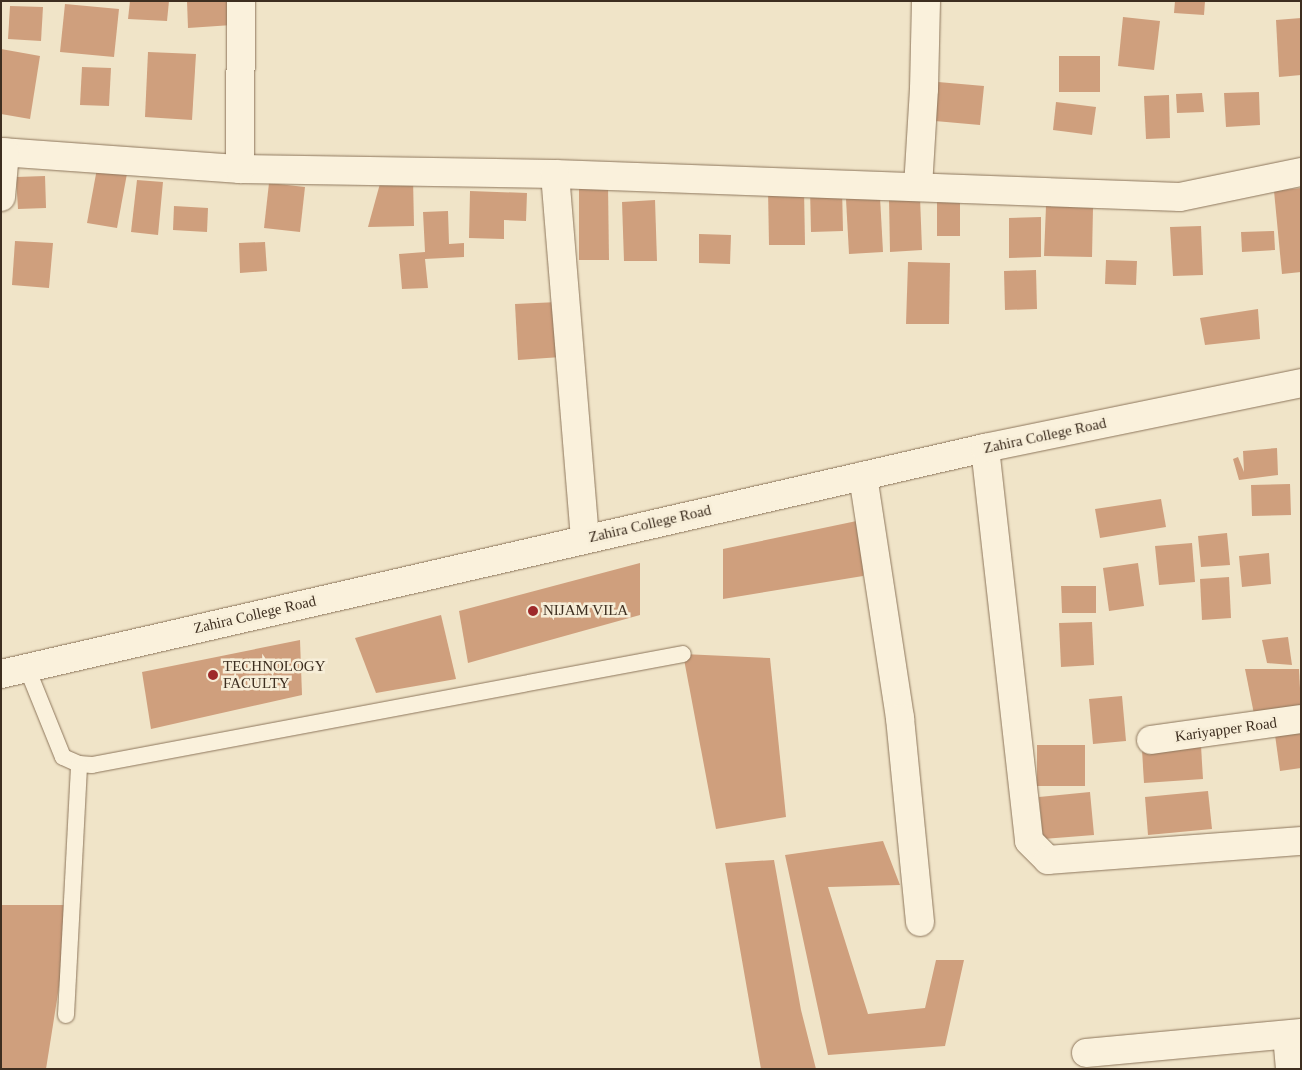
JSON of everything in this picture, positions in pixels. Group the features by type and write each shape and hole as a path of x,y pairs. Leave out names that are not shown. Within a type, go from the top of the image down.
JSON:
{"street":[{"path":"240,169 241,1"},
{"path":"918,187 924,89 926,1"},
{"path":"1,197 3,152 240,169 556,174 1180,197 1301,172"},
{"path":"556,174 585,539"},
{"name":"Zahira College Road","path":"14,671 985,448 1301,384"},
{"path":"985,448 1030,841 1048,860 1301,841"},
{"path":"863,476 900,718 920,922"},
{"name":"Kariyapper Road","path":"1151,740 1301,719"},
{"path":"1086,1052 1294,1034 1290,1069"}],"lane":[{"path":"14,671 63,757 79,764 92,765 682,654"},
{"path":"66,1015 79,764"}],"building":[{"path":"130,1 169,1 167,21 128,19"},
{"path":"187,1 231,1 232,25 188,28"},
{"path":"1175,1 1205,1 1204,15 1174,13"},
{"path":"65,4 119,9 114,57 60,52"},
{"path":"10,6 43,7 41,41 8,39"},
{"path":"1123,17 1160,21 1154,70 1118,66"},
{"path":"1301,18 1301,75 1279,77 1276,20"},
{"path":"1,49 40,56 30,119 1,114"},
{"path":"148,52 196,54 192,120 145,117"},
{"path":"1059,56 1100,56 1100,92 1059,92"},
{"path":"82,67 111,68 109,106 80,105"},
{"path":"938,82 984,86 980,125 935,121"},
{"path":"1259,92 1260,125 1226,127 1224,93"},
{"path":"1202,93 1204,112 1177,113 1176,94"},
{"path":"1169,95 1170,138 1146,139 1144,96"},
{"path":"1056,102 1096,107 1092,135 1053,130"},
{"path":"98,163 128,168 117,228 87,223"},
{"path":"45,176 46,208 18,209 16,177"},
{"path":"413,178 414,226 368,227 381,180"},
{"path":"137,180 163,182 158,235 131,232"},
{"path":"269,183 305,187 300,232 264,228"},
{"path":"579,184 608,184 609,260 579,260"},
{"path":"810,188 842,188 843,231 811,232"},
{"path":"1301,188 1301,272 1282,274 1274,191"},
{"path":"768,189 804,189 805,245 769,245"},
{"path":"470,191 527,193 526,221 504,220 504,239 469,238"},
{"path":"937,196 960,196 960,236 937,236"},
{"path":"880,197 883,252 849,254 846,199"},
{"path":"920,197 922,250 890,252 889,198"},
{"path":"655,200 657,261 624,261 622,202"},
{"path":"174,206 208,208 207,232 173,230"},
{"path":"1046,206 1093,208 1092,257 1044,256"},
{"path":"448,211 449,244 464,243 464,257 425,259 428,288 402,289 399,254 425,252 423,212"},
{"path":"1041,217 1041,257 1009,258 1009,218"},
{"path":"1201,226 1203,275 1173,276 1170,227"},
{"path":"1274,231 1275,250 1242,252 1241,232"},
{"path":"699,234 731,235 730,264 699,263"},
{"path":"15,241 53,243 49,288 12,285"},
{"path":"265,242 267,271 240,273 239,243"},
{"path":"1106,260 1137,261 1136,285 1105,284"},
{"path":"908,262 950,263 949,324 906,324"},
{"path":"1036,270 1037,309 1005,310 1004,271"},
{"path":"558,302 561,357 518,360 515,304"},
{"path":"1258,309 1260,339 1205,345 1200,318"},
{"path":"1277,448 1278,475 1239,480 1233,459 1238,457 1244,472 1243,451"},
{"path":"1290,484 1291,515 1252,516 1251,485"},
{"path":"1161,499 1166,527 1100,538 1095,509"},
{"path":"871,518 863,576 723,599 723,549"},
{"path":"1227,533 1230,565 1201,567 1198,536"},
{"path":"1192,543 1195,582 1159,585 1155,546"},
{"path":"1269,553 1271,584 1242,587 1239,556"},
{"path":"640,563 640,615 468,663 459,611"},
{"path":"1138,563 1144,606 1109,611 1103,568"},
{"path":"1229,577 1231,618 1202,620 1200,579"},
{"path":"1061,586 1096,586 1096,613 1062,613"},
{"path":"441,615 456,679 376,693 355,638"},
{"path":"1092,622 1094,665 1061,667 1059,623"},
{"path":"1288,637 1292,665 1267,663 1262,640"},
{"path":"300,640 302,695 151,729 142,672"},
{"path":"683,654 770,658 786,817 716,829"},
{"path":"1245,669 1299,669 1301,708 1254,714"},
{"path":"1122,696 1126,741 1093,744 1089,699"},
{"path":"1301,733 1301,768 1280,771 1275,735"},
{"path":"1037,745 1085,745 1085,786 1037,786"},
{"path":"1201,746 1203,779 1144,783 1142,750"},
{"path":"1208,791 1212,829 1148,835 1145,797"},
{"path":"1090,792 1094,835 1043,839 1039,797"},
{"path":"883,841 900,885 828,887 868,1014 925,1008 936,960 964,960 945,1046 828,1055 785,855"},
{"path":"774,860 801,1010 816,1069 761,1069 725,863"},
{"path":"1,905 72,905 46,1069 1,1069"}],"place":[{"name":"NIJAM VILA","path":"533,611"},
{"name":"TECHNOLOGY FACULTY","path":"213,675"}]}
